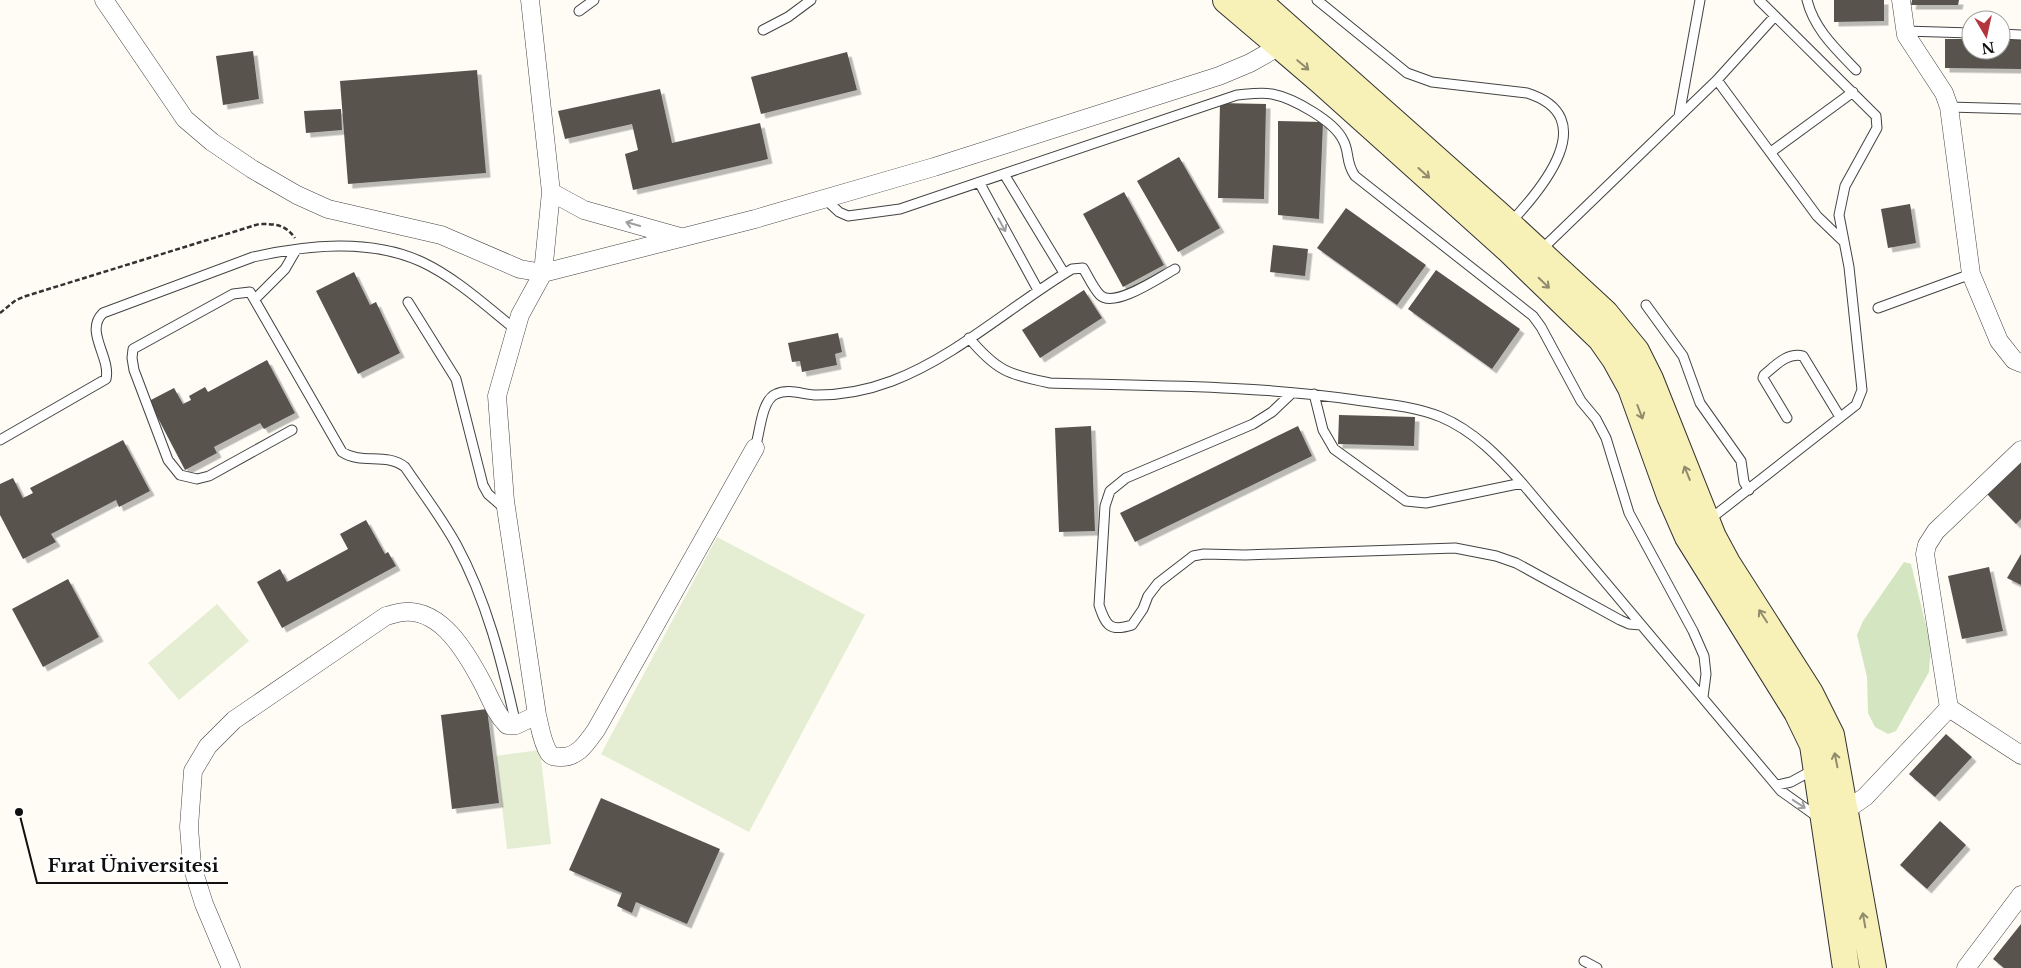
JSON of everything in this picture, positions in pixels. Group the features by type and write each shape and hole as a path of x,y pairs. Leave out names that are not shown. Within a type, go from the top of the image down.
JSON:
{"main road":[{"path":"1226,0 1502,231"},
{"path":"1257,0 1532,258 1605,313 1636,350 1650,379 1707,521 1727,563 1790,659 1831,735 1834,815 1846,968"},
{"path":"1532,258 1601,339 1615,359 1631,388 1670,496 1688,537 1797,712 1813,745 1817,768 1834,815 1873,968"}],"street":[{"path":"104,0 185,119 212,142 252,169 297,196 328,209 441,235 520,268 543,273 755,219 934,167 1187,87 1250,63 1280,46"},
{"path":"530,0 551,192 543,273 520,315 497,396 506,509 537,715 543,739 549,753 554,757 564,757 583,748 596,730 755,448"},
{"path":"1902,0 1904,31 1911,45 1944,93 1949,107 1971,274 1999,341 2014,360 2021,363"},
{"path":"551,192 584,210 680,237"},
{"path":"2021,450 1936,530 1927,545 1925,554 1949,708 2021,755"},
{"path":"231,968 204,904 192,866 189,827 193,771 208,746 234,720 386,616 404,612 431,617 445,629 455,640 481,680 499,716 508,725 516,725 537,715"},
{"path":"1834,815 1865,797 1949,708"},
{"path":"1966,968 2021,895"}],"lane":[{"path":"579,11 594,0"},
{"path":"763,30 788,17 811,0"},
{"path":"1316,0 1407,73 1432,82 1527,93 1538,96 1554,107 1565,134 1560,153 1532,200 1502,231"},
{"path":"1679,116 1700,0"},
{"path":"1707,521 1856,405 1862,390 1849,267 1839,215 1844,186 1877,128 1876,116 1759,0"},
{"path":"1807,0 1811,15 1818,26 1856,70"},
{"path":"1532,258 1717,80 1775,16"},
{"path":"1904,31 1961,33"},
{"path":"1717,80 1823,223 1844,242"},
{"path":"1771,152 1853,92"},
{"path":"825,199 839,212 848,216 860,216 900,209 1237,95 1274,94 1325,119 1344,141 1349,167 1355,176 1533,316 1541,326 1581,402 1596,419 1606,438 1629,513 1693,631 1704,656 1706,674 1703,697"},
{"path":"1949,107 2021,110"},
{"path":"1004,174 1064,273"},
{"path":"979,182 1038,290"},
{"path":"0,440 106,379 106,365 96,333 96,325 104,313 253,257 323,246 360,247 391,252 422,262 455,282 516,329"},
{"path":"255,299 285,269 299,249"},
{"path":"755,448 764,409 768,399 776,393 834,394 866,389 892,381 934,361 1072,268 1083,268 1101,296 1108,299 1122,297 1175,269"},
{"path":"1878,308 1971,274"},
{"path":"292,430 209,476 197,479 180,475 168,460 134,370 133,349 233,294 250,292 342,452 358,458 396,460 405,467 455,543 471,575 494,632 516,725"},
{"path":"408,302 456,379 483,485 492,499 506,509"},
{"path":"1646,305 1683,356 1700,403 1741,461 1744,482 1749,490"},
{"path":"969,338 986,358 1010,374 1050,383 1314,394 1402,406 1441,417 1482,442 1522,483 1781,791 1834,815"},
{"path":"1787,418 1763,378 1764,375 1788,356 1796,354 1803,356 1840,417"},
{"path":"1292,393 1272,412 1253,424 1138,472 1117,484 1110,491 1105,506 1099,605 1104,619 1110,627 1132,626 1144,609 1148,596 1158,583 1193,556 1204,554 1254,555 1455,548 1496,556 1516,563 1628,624 1641,625"},
{"path":"1314,394 1323,430 1334,449 1406,501 1414,503 1433,502 1522,483"},
{"path":"1776,785 1804,777 1817,768"},
{"path":"1584,961 1597,968"}],"path":[{"path":"0,312 16,300 26,296 259,224 282,225 289,229 299,249"}],"green space":[{"path":"717,537 865,615 749,832 601,754"},
{"path":"1904,562 1911,564 1931,646 1929,672 1896,731 1888,734 1875,727 1868,713 1867,677 1857,635 1863,621"},
{"path":"217,604 249,641 179,700 148,663"},
{"path":"540,750 551,844 507,849 496,756"}],"building":[{"path":"1834,0 1884,0 1884,21 1834,22"},
{"path":"1912,0 1959,0 1958,5 1911,5"},
{"path":"1945,39 1961,39 1961,60 2011,60 2011,40 2021,40 2021,69 1945,68"},
{"path":"253,51 259,99 223,105 216,56"},
{"path":"847,52 857,90 761,114 751,77"},
{"path":"477,70 486,173 348,184 340,81"},
{"path":"660,89 672,143 760,123 768,159 633,190 625,154 638,150 632,124 565,139 558,111"},
{"path":"1220,103 1266,104 1264,199 1218,198"},
{"path":"341,109 342,130 306,133 304,111"},
{"path":"1278,121 1323,122 1319,219 1278,215"},
{"path":"1179,157 1220,228 1178,252 1137,181"},
{"path":"1124,192 1164,265 1123,287 1083,214"},
{"path":"1910,204 1916,243 1888,248 1881,209"},
{"path":"1346,208 1426,265 1397,305 1317,248"},
{"path":"1273,245 1308,249 1305,276 1270,272"},
{"path":"1436,270 1520,329 1492,369 1408,309"},
{"path":"354,272 370,305 376,302 400,353 358,374 316,291"},
{"path":"1084,290 1102,318 1040,358 1022,330"},
{"path":"838,333 842,352 835,354 837,365 802,372 800,361 792,362 788,343"},
{"path":"267,360 295,413 264,429 260,423 214,447 217,453 185,470 149,401 174,388 183,404 191,400 189,396 205,387 208,392"},
{"path":"1339,415 1415,417 1414,446 1338,444"},
{"path":"1091,426 1095,531 1059,532 1055,428"},
{"path":"1298,426 1312,456 1135,542 1120,513"},
{"path":"123,440 150,491 119,507 116,500 51,534 56,542 23,559 0,515 0,484 13,478 23,498 33,493 30,488"},
{"path":"2021,458 2021,519 2016,524 1985,492"},
{"path":"366,520 385,554 388,552 396,566 282,628 257,582 280,569 287,582 348,549 340,534"},
{"path":"2021,554 2021,585 2007,578"},
{"path":"1989,567 2003,631 1962,639 1948,576"},
{"path":"68,579 99,637 43,667 12,609"},
{"path":"487,709 499,803 452,809 441,715"},
{"path":"1946,734 1972,757 1935,797 1909,774"},
{"path":"601,798 720,849 687,924 636,902 632,913 617,906 622,893 569,870"},
{"path":"1940,821 1966,845 1927,889 1900,865"},
{"path":"2021,924 2021,968 2004,968 1993,959"}],"place":[{"name":"Fırat Üniversitesi","path":"19,812"}]}
